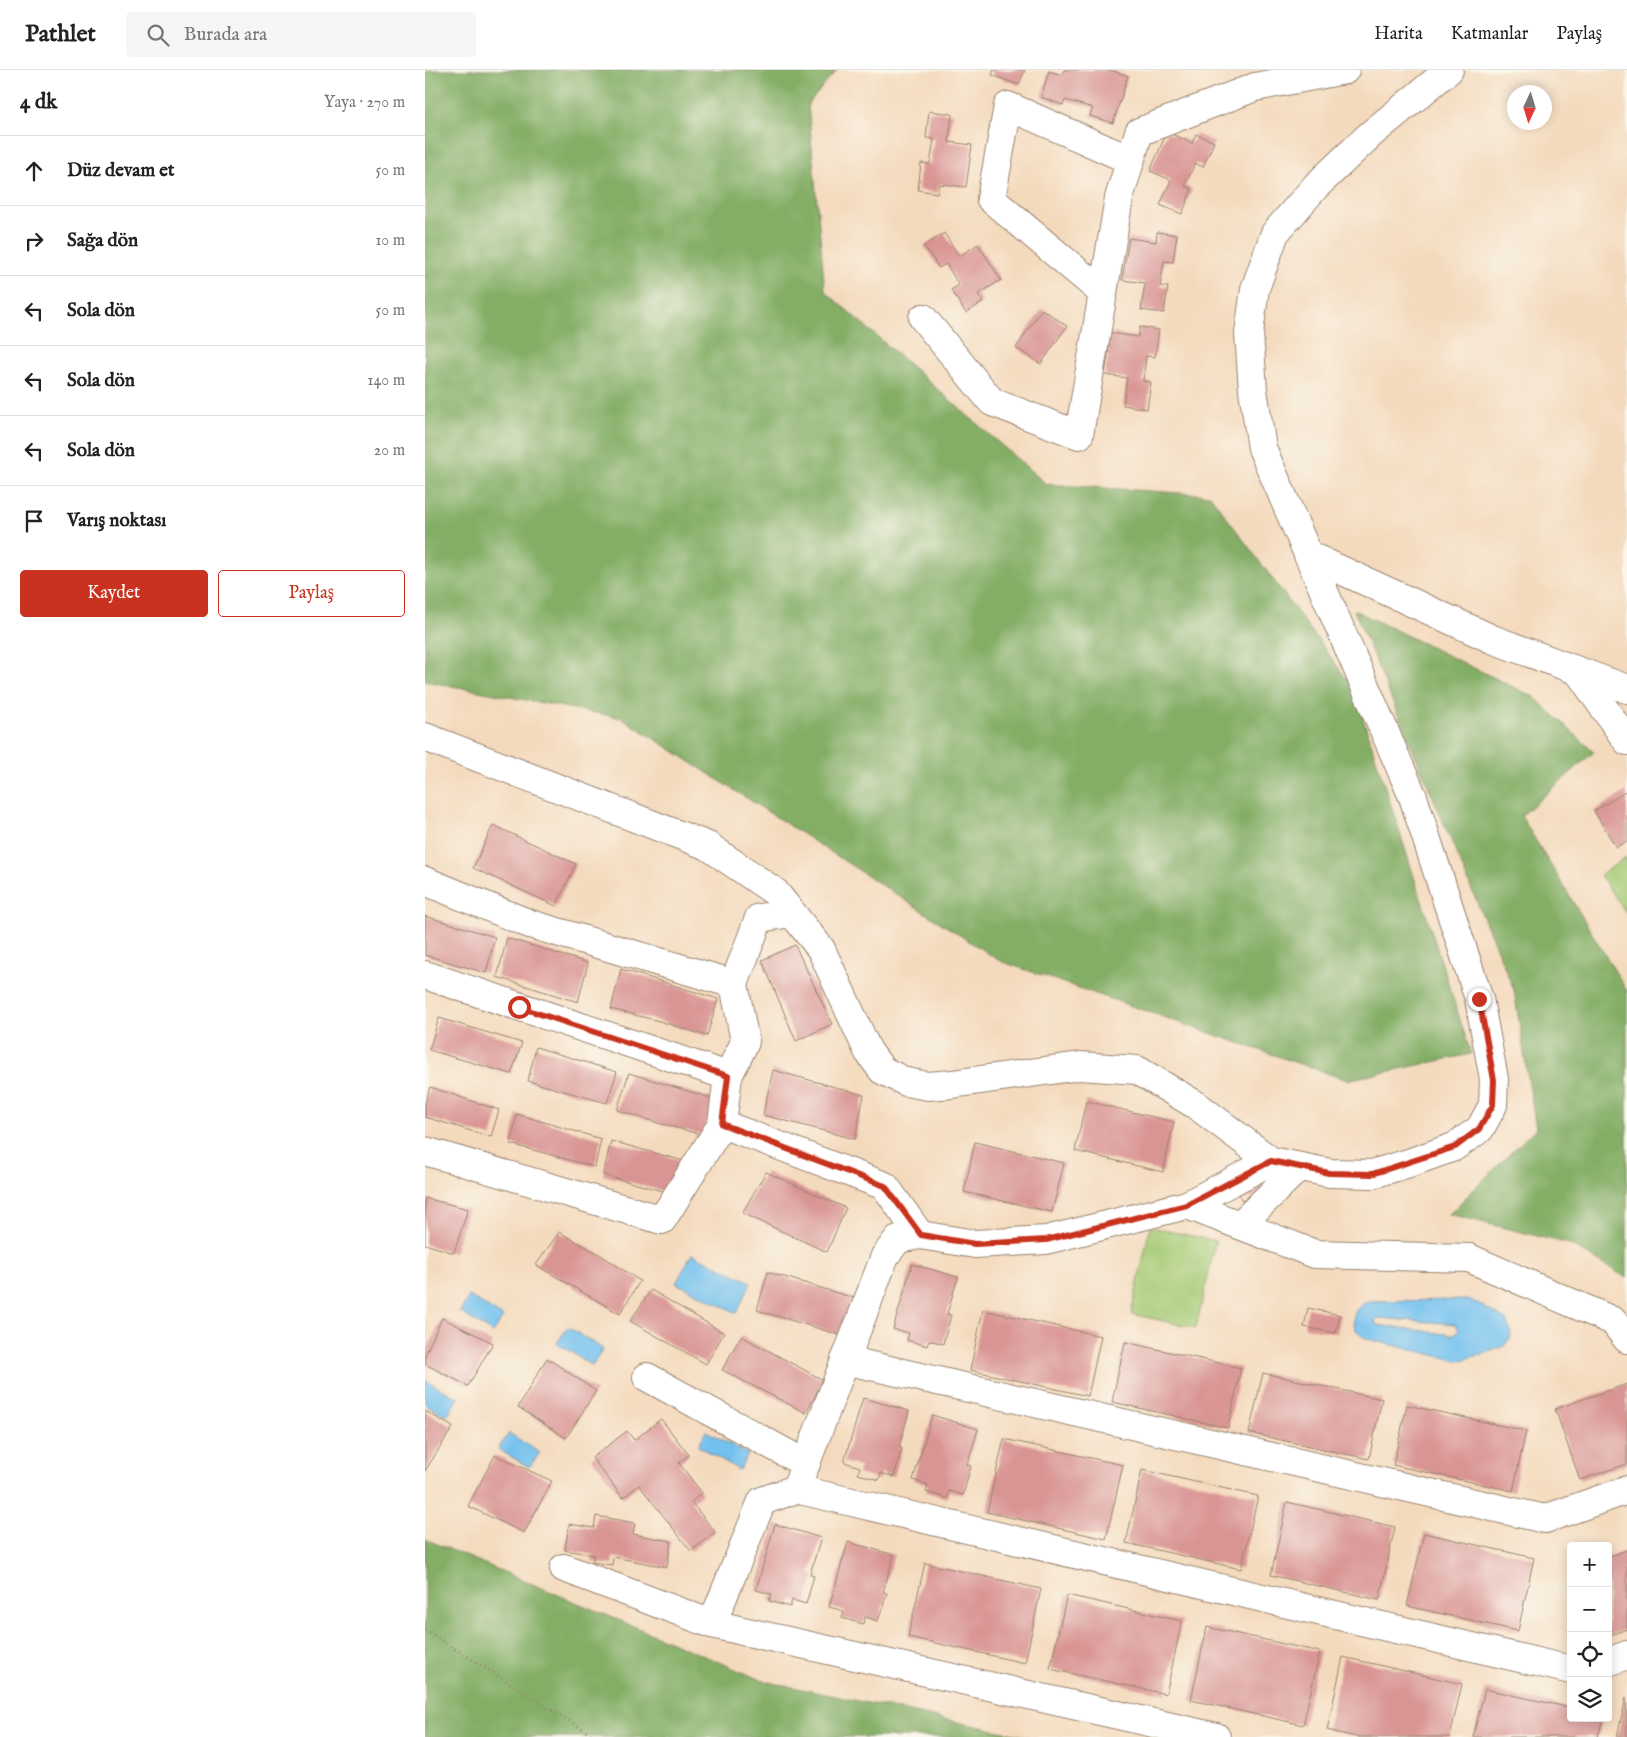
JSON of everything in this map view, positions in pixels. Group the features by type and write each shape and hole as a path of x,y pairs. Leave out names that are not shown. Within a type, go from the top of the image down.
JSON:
{"street":[{"path":"923,318 993,402 1079,435 1119,198 1139,132 1255,87 1345,70"},
{"path":"425,737 708,846 775,892 821,949 868,1051 882,1070 906,1082 929,1086 1001,1078 1080,1066 1137,1070 1196,1105 1271,1161 1329,1173 1372,1174 1455,1147 1479,1129 1493,1105 1494,1080 1479,999 1413,797 1263,448 1253,390 1249,333 1255,289 1275,233 1316,186 1371,134 1449,70"},
{"path":"1103,293 991,199 1007,106 1131,160"},
{"path":"1309,554 1492,639 1627,689"},
{"path":"1578,671 1627,741"},
{"path":"425,881 530,924 734,984"},
{"path":"425,1151 662,1220 722,1124 728,1076 745,1042 734,984 759,918 792,913"},
{"path":"425,975 728,1076"},
{"path":"722,1124 885,1186 921,1235"},
{"path":"796,1489 885,1256 898,1239 921,1235 975,1244 1046,1240 1187,1205 1271,1161"},
{"path":"1240,1226 1298,1168"},
{"path":"1187,1205 1315,1254 1469,1258 1613,1321 1627,1339"},
{"path":"845,1360 1545,1519 1627,1490"},
{"path":"647,1377 806,1464"},
{"path":"712,1624 762,1502 796,1489 1567,1669"},
{"path":"564,1568 712,1624 1216,1737"},
{"path":"1612,1661 1627,1655"}],"path":[{"path":"425,1630 595,1737"}],"green space":[{"path":"430,70 837,70 808,104 825,291 1046,484 1210,495 1353,687 1471,1054 1347,1080 1000,961 622,718 425,681 425,73"},
{"path":"1354,610 1534,697 1594,752 1521,816 1627,991 1627,1278 1569,1244 1449,1214 1536,1128 1514,990"},
{"path":"1627,857 1627,914 1600,875"},
{"path":"1150,1227 1216,1241 1196,1328 1131,1314"},
{"path":"425,1539 764,1681 1028,1737 425,1737"}],"water":[{"path":"692,1254 751,1282 737,1313 676,1283"},
{"path":"469,1296 503,1317 493,1333 460,1312"},
{"path":"1466,1300 1477,1303 1506,1320 1511,1332 1510,1338 1503,1347 1459,1361 1367,1339 1356,1330 1353,1319 1362,1304 1369,1301","holes":["1377,1318 1456,1324 1459,1330 1453,1335 1377,1325 1375,1322"]},
{"path":"568,1327 603,1349 592,1366 557,1343"},
{"path":"425,1380 458,1398 447,1416 425,1404"},
{"path":"706,1431 748,1454 739,1470 698,1446"},
{"path":"509,1433 540,1453 529,1467 498,1449"}],"building":[{"path":"994,70 1025,70 1019,85 992,75"},
{"path":"1064,70 1110,70 1128,76 1113,123 1090,116 1093,108 1065,100 1063,105 1041,97 1049,71 1062,75"},
{"path":"929,111 952,114 949,142 972,145 966,187 939,184 937,193 918,190 921,163 930,164 934,139 926,138"},
{"path":"1167,132 1192,143 1196,134 1214,142 1203,167 1195,163 1185,186 1192,189 1182,214 1160,205 1171,180 1150,171"},
{"path":"1157,232 1177,235 1173,262 1164,261 1160,286 1168,287 1164,313 1141,310 1145,283 1122,280 1129,238 1156,242"},
{"path":"944,233 959,256 978,244 1001,280 978,294 983,302 966,313 951,290 959,285 946,264 939,268 924,246"},
{"path":"1042,309 1067,326 1041,364 1016,348"},
{"path":"1140,327 1159,330 1155,357 1146,356 1143,381 1151,382 1147,409 1123,405 1127,378 1105,375 1111,333 1138,337"},
{"path":"1627,791 1627,841 1616,847 1594,811"},
{"path":"493,825 576,864 556,906 473,868"},
{"path":"425,916 495,937 486,973 425,955"},
{"path":"507,938 588,963 578,1002 497,977"},
{"path":"795,945 832,1024 796,1041 762,960"},
{"path":"621,969 718,999 707,1036 611,1009"},
{"path":"439,1018 522,1043 511,1074 429,1050"},
{"path":"536,1047 617,1072 607,1103 528,1081"},
{"path":"773,1070 864,1095 855,1139 763,1115"},
{"path":"629,1073 714,1099 703,1135 617,1110"},
{"path":"430,1087 499,1110 491,1137 425,1117 425,1104"},
{"path":"1086,1101 1174,1122 1163,1172 1075,1151"},
{"path":"517,1114 601,1139 595,1167 511,1144"},
{"path":"611,1141 684,1161 674,1194 603,1175"},
{"path":"975,1142 1064,1163 1052,1212 964,1192"},
{"path":"766,1172 846,1208 827,1252 742,1213"},
{"path":"1255,1181 1261,1193 1242,1201 1237,1190"},
{"path":"425,1198 468,1209 454,1253 425,1244"},
{"path":"559,1232 601,1255 640,1281 620,1314 536,1265"},
{"path":"912,1264 958,1277 947,1314 951,1315 943,1344 929,1340 927,1346 907,1340 909,1333 893,1329"},
{"path":"768,1272 854,1298 843,1336 757,1310"},
{"path":"651,1290 724,1333 706,1364 630,1321"},
{"path":"1308,1308 1340,1315 1336,1333 1304,1327"},
{"path":"983,1310 1101,1336 1088,1396 970,1370"},
{"path":"442,1318 493,1343 468,1386 425,1364 425,1355"},
{"path":"741,1336 823,1380 806,1413 722,1370"},
{"path":"1125,1342 1241,1368 1228,1428 1112,1402"},
{"path":"547,1358 596,1391 566,1438 518,1407"},
{"path":"1263,1373 1382,1399 1369,1459 1249,1433"},
{"path":"1627,1384 1627,1464 1580,1480 1555,1409"},
{"path":"863,1398 909,1411 899,1448 902,1448 894,1477 881,1473 879,1480 858,1474 860,1467 844,1462"},
{"path":"1407,1405 1526,1431 1513,1491 1393,1465"},
{"path":"425,1411 453,1427 425,1471"},
{"path":"932,1415 978,1429 967,1465 971,1466 963,1495 949,1491 947,1498 926,1492 928,1485 913,1480"},
{"path":"661,1419 689,1455 679,1463 702,1493 691,1502 715,1532 691,1551 639,1485 623,1498 592,1458 627,1431 634,1440"},
{"path":"1004,1439 1123,1465 1106,1539 987,1512"},
{"path":"495,1455 552,1481 524,1533 468,1506"},
{"path":"1142,1470 1258,1496 1241,1569 1126,1543"},
{"path":"1287,1502 1395,1527 1379,1600 1271,1575"},
{"path":"596,1516 635,1523 633,1534 671,1541 667,1567 613,1557 612,1565 592,1562 594,1555 565,1550 569,1524 594,1528"},
{"path":"775,1524 821,1538 810,1574 814,1576 806,1604 792,1600 790,1607 769,1601 772,1594 756,1590"},
{"path":"1424,1533 1534,1558 1518,1631 1407,1606"},
{"path":"848,1542 894,1555 883,1592 887,1593 878,1621 865,1617 863,1624 842,1618 844,1611 829,1607"},
{"path":"1627,1550 1627,1629 1612,1635 1612,1587 1612,1556"},
{"path":"925,1563 1041,1589 1025,1663 908,1637"},
{"path":"1067,1595 1182,1621 1166,1694 1050,1669"},
{"path":"1207,1627 1320,1652 1303,1725 1191,1700"},
{"path":"1343,1657 1462,1684 1450,1737 1356,1737 1327,1730"},
{"path":"1485,1689 1567,1707 1567,1722 1602,1722 1598,1737 1473,1737"},
{"path":"1626,1698 1627,1737 1617,1737"}],"route":[{"path":"519,1007 728,1076 722,1124 885,1186 921,1235 975,1244 1046,1240 1187,1205 1271,1161 1329,1173 1372,1174 1455,1147 1479,1129 1493,1105 1494,1080 1479,999"}]}
